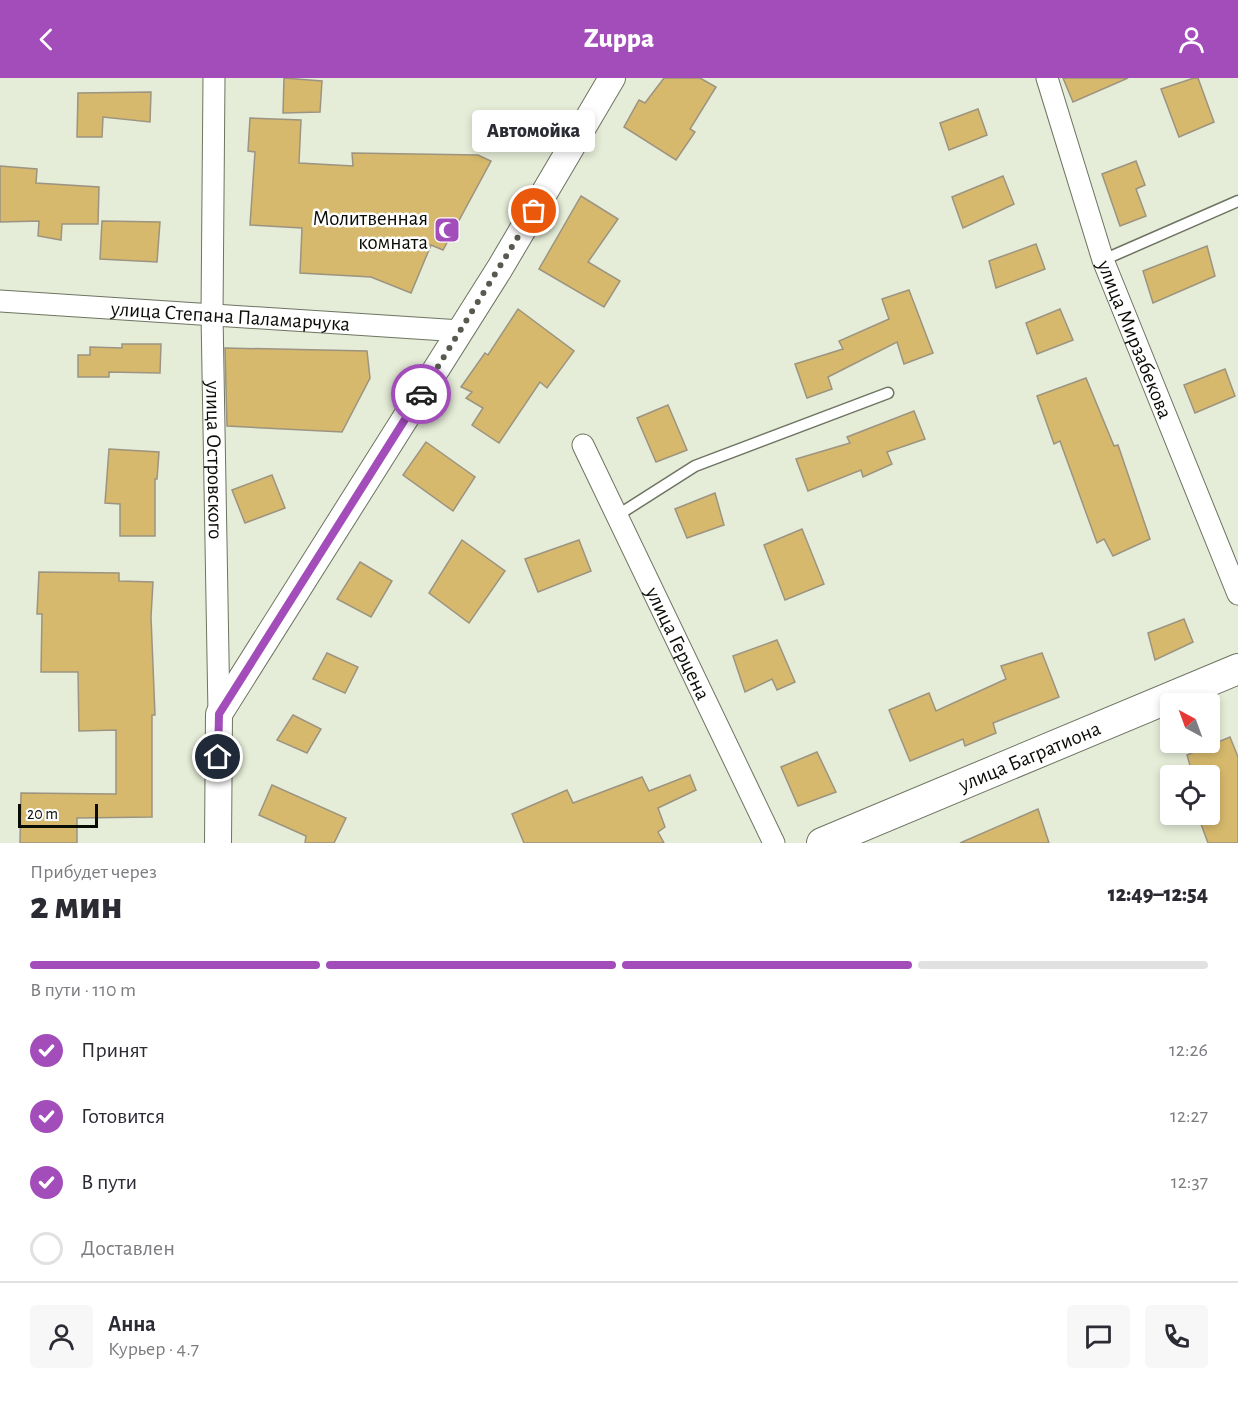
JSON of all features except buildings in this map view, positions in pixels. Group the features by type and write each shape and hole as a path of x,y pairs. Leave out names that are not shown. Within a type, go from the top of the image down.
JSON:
{"main road":[{"name":"улица Багратиона","path":"822,843 1238,669"}],"street":[{"name":"улица Островского","path":"214,78 212,314 219,714 218,843"},
{"path":"219,714 500,268 612,78"},
{"name":"улица Мирзабекова","path":"1047,78 1103,260 1238,594"},
{"name":"улица Степана Паламарчука","path":"0,301 461,331"},
{"name":"улица Герцена","path":"583,445 774,843"}],"lane":[{"path":"1103,260 1238,201"},
{"path":"618,515 694,466 888,393"}],"way so far":[{"path":"421,394 534,211"}],"place":[{"name":"Автомойка","path":"534,211"},
{"name":"Молитвенная комната","path":"447,230"}],"route":[{"path":"218,757 219,714 421,394"}]}
